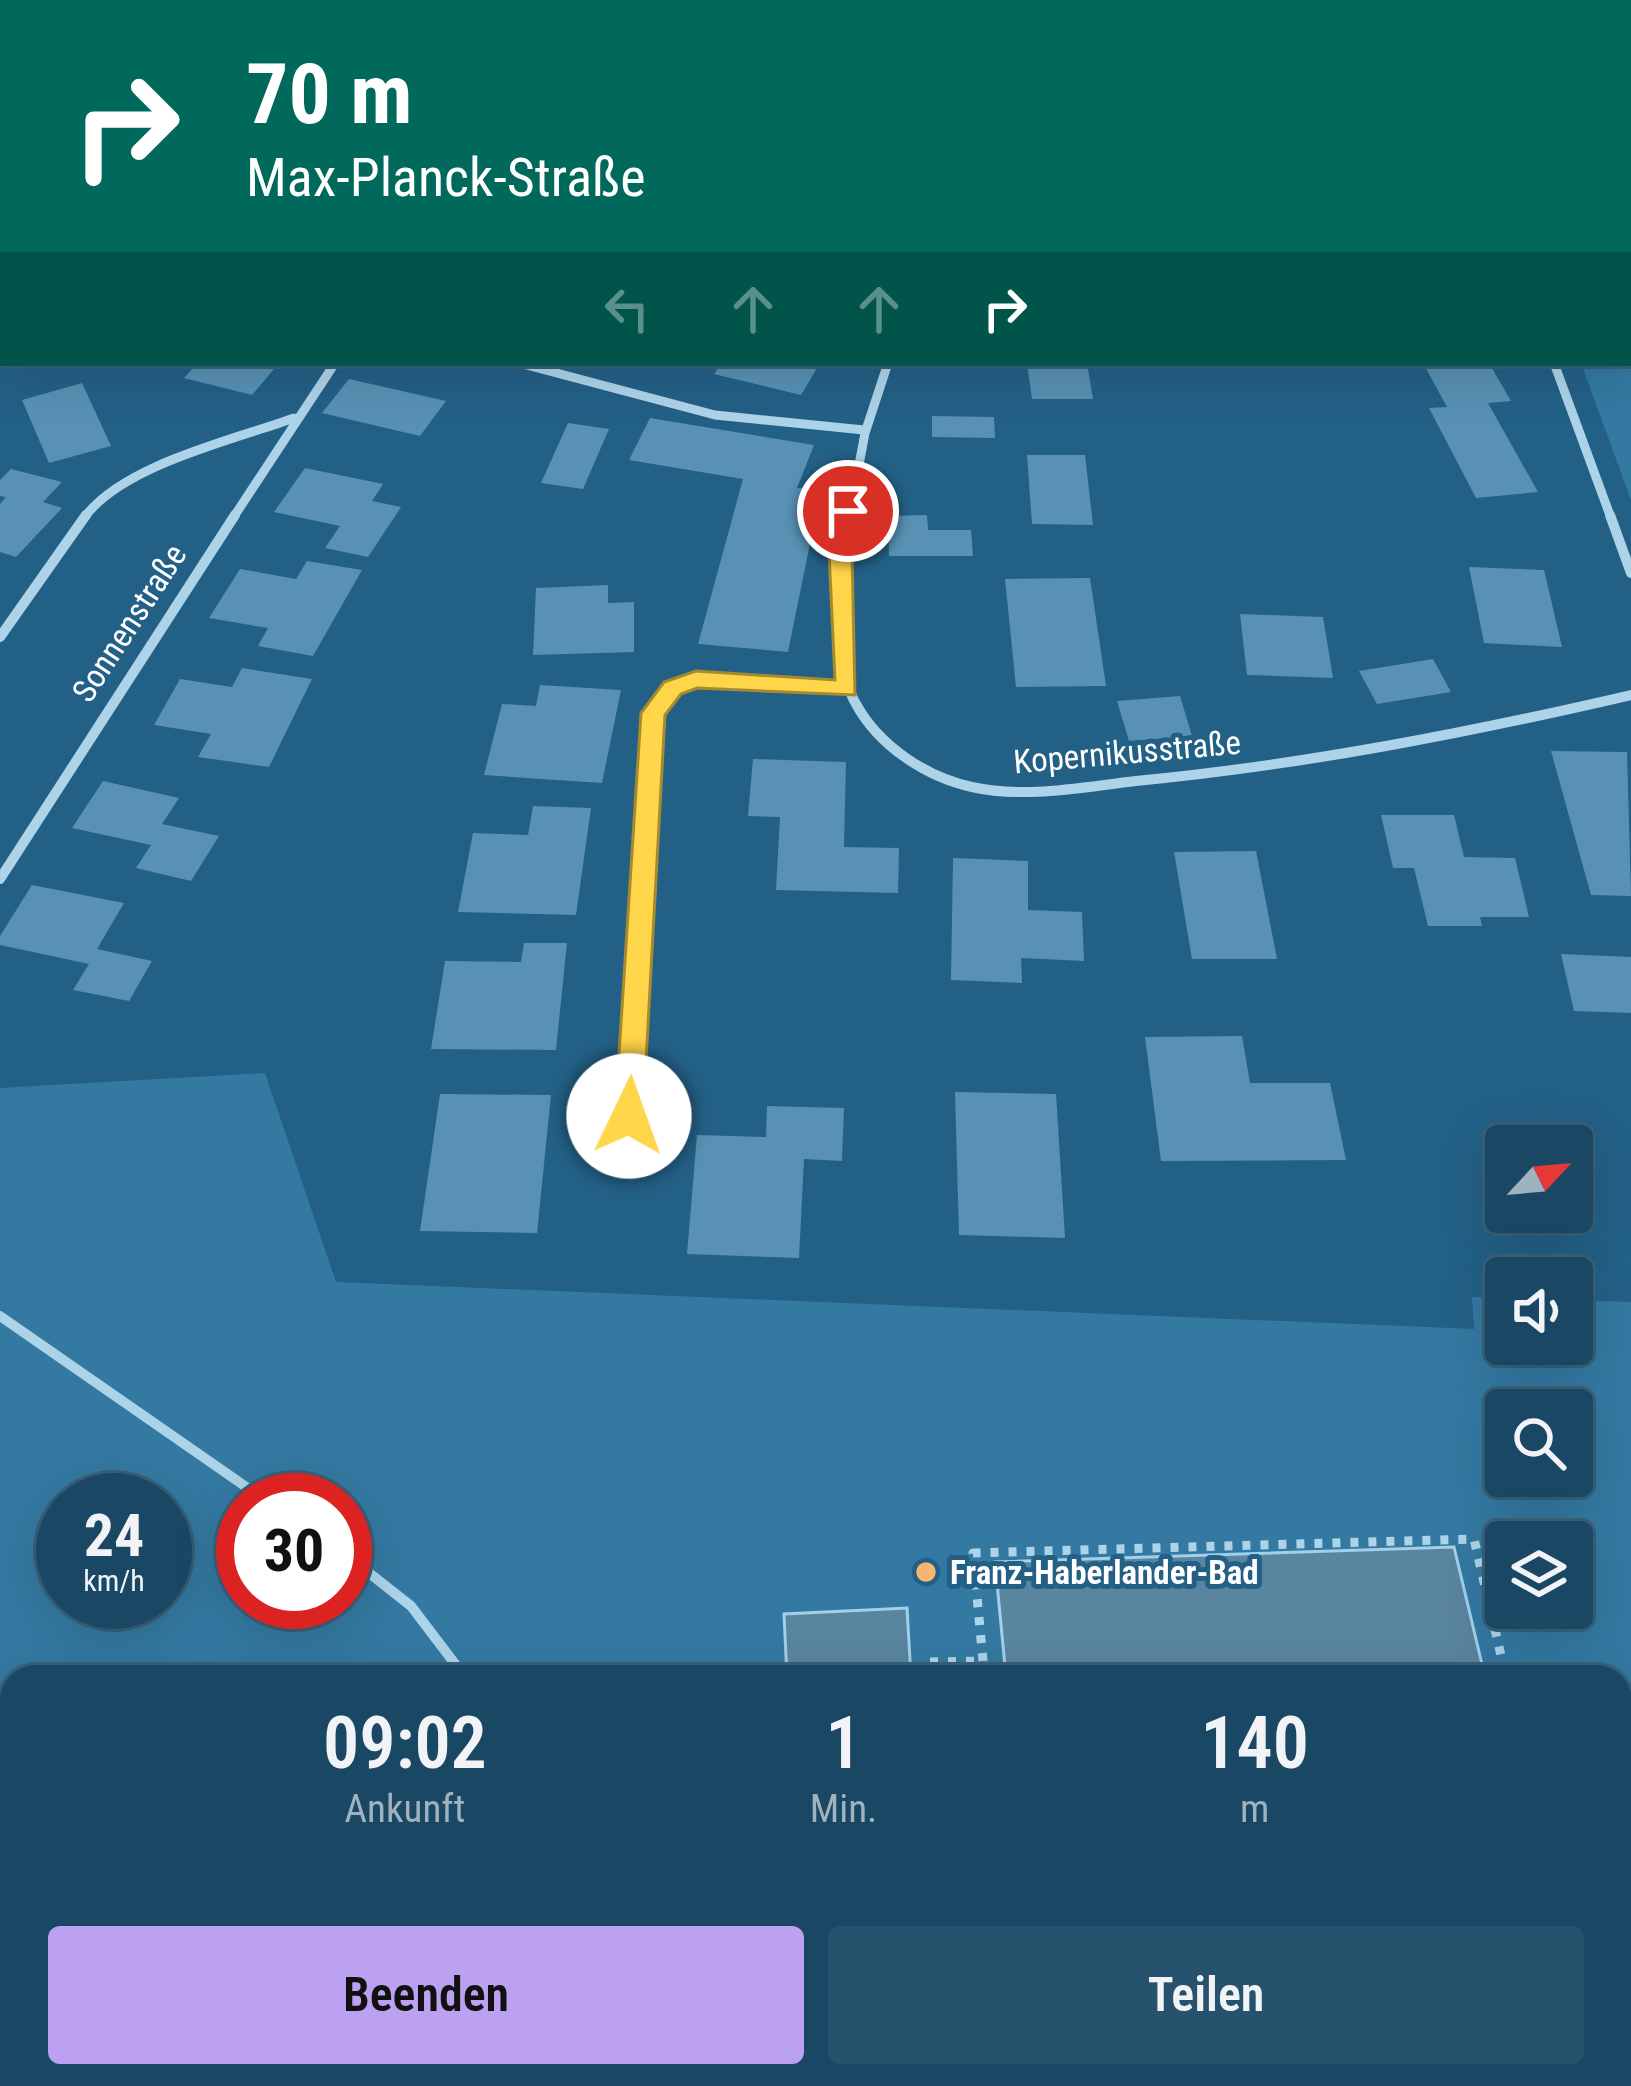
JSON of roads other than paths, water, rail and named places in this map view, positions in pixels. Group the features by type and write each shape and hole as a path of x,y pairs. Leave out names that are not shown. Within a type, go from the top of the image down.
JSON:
{"street":[{"name":"Sonnenstraße","path":"0,879 4,857 333,366"},
{"path":"530,366 716,415 864,430"},
{"path":"629,1116 653,713 673,688 696,680 847,689 841,552 864,430 887,366"},
{"path":"1555,366 1631,573"},
{"path":"0,637 100,497 156,468 295,418"},
{"name":"Kopernikusstraße","path":"847,689 893,746 931,773 976,788 1025,791 1365,754 1631,694"}],"lane":[{"path":"0,1316 226,1473"},
{"path":"372,1575 411,1606 456,1665"}],"place":[{"name":"Franz-Haberlander-Bad","path":"926,1572"}]}
